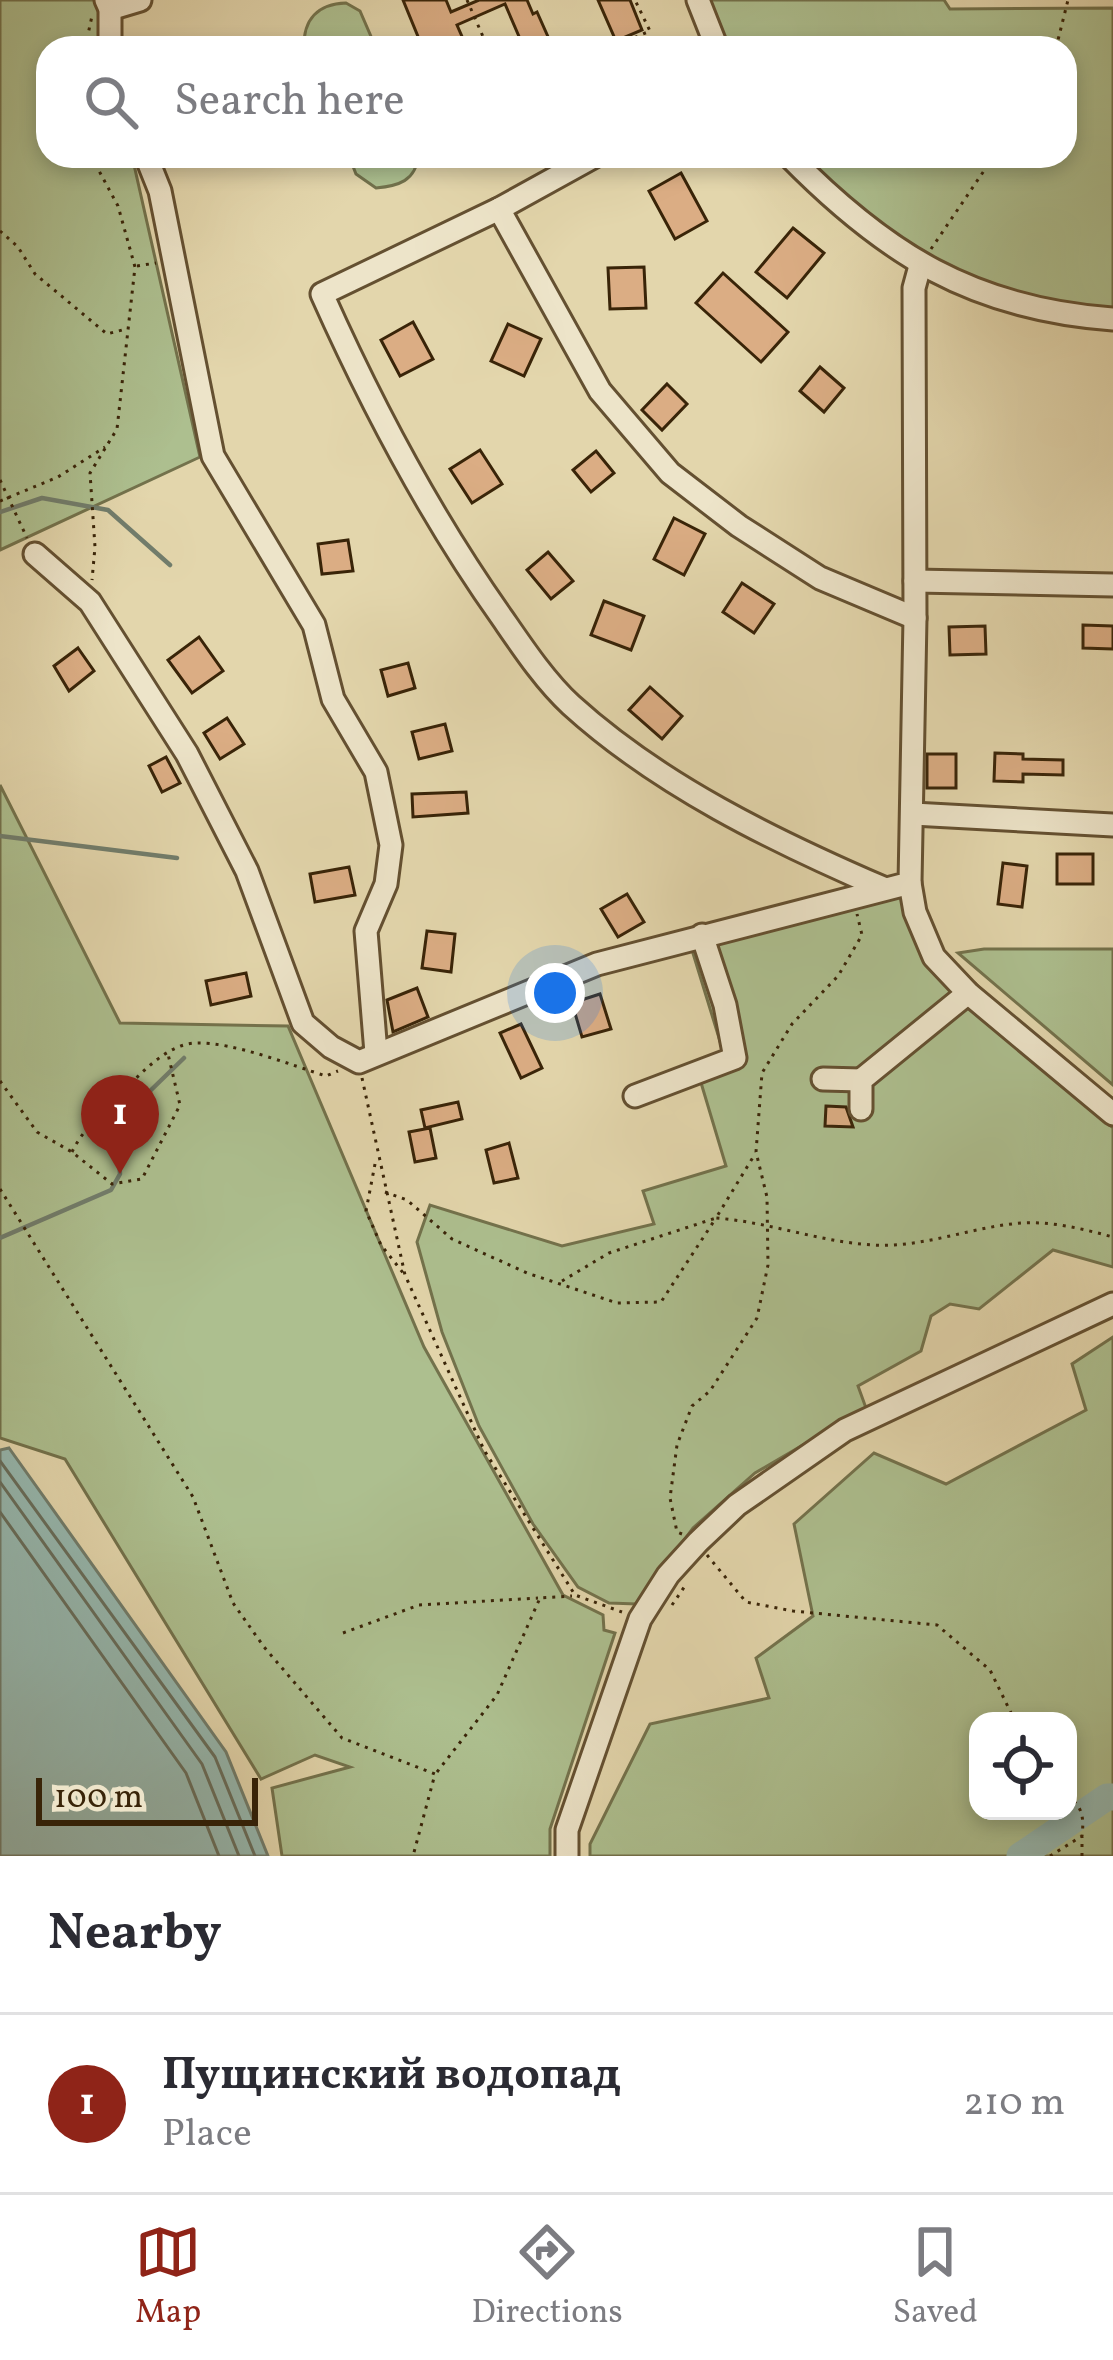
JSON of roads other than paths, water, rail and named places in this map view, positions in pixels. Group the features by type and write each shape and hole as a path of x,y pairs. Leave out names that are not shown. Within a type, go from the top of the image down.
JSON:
{"street":[{"path":"109,36 108,5 140,0"},
{"path":"698,0 712,36"},
{"path":"151,168 160,191 212,456 314,626 333,700 376,772 391,845 386,884 366,931 368,1058"},
{"path":"573,168 322,294 457,550 522,646 568,703 633,754 779,839 884,888"},
{"path":"802,168 851,215 920,266 956,283 1040,308 1113,319"},
{"path":"499,209 600,391 670,473 739,526 820,578 915,618"},
{"path":"920,266 914,288 910,883 915,912 934,957 968,993 1113,1114"},
{"path":"35,554 90,602 187,754 247,871 303,1024 331,1047 368,1058 597,964 910,883"},
{"path":"915,581 1113,585"},
{"path":"913,814 1113,825"},
{"path":"635,1096 735,1058 702,935"},
{"path":"823,1079 861,1080 968,993"},
{"path":"861,1080 861,1108"},
{"path":"567,1856 567,1830 640,1619 668,1575 698,1543 782,1471 845,1430 1113,1304"}],"water":[{"path":"9,1448 226,1752 268,1856 0,1856 0,1450"}],"waterway":[{"path":"0,512 42,498 108,510 170,565"},
{"path":"0,836 177,858"},
{"path":"0,1238 111,1190 120,1174 117,1123 184,1058"},
{"path":"1020,1856 1113,1797"}],"place":[{"name":"Пущинский водопад","path":"120,1174"}]}
